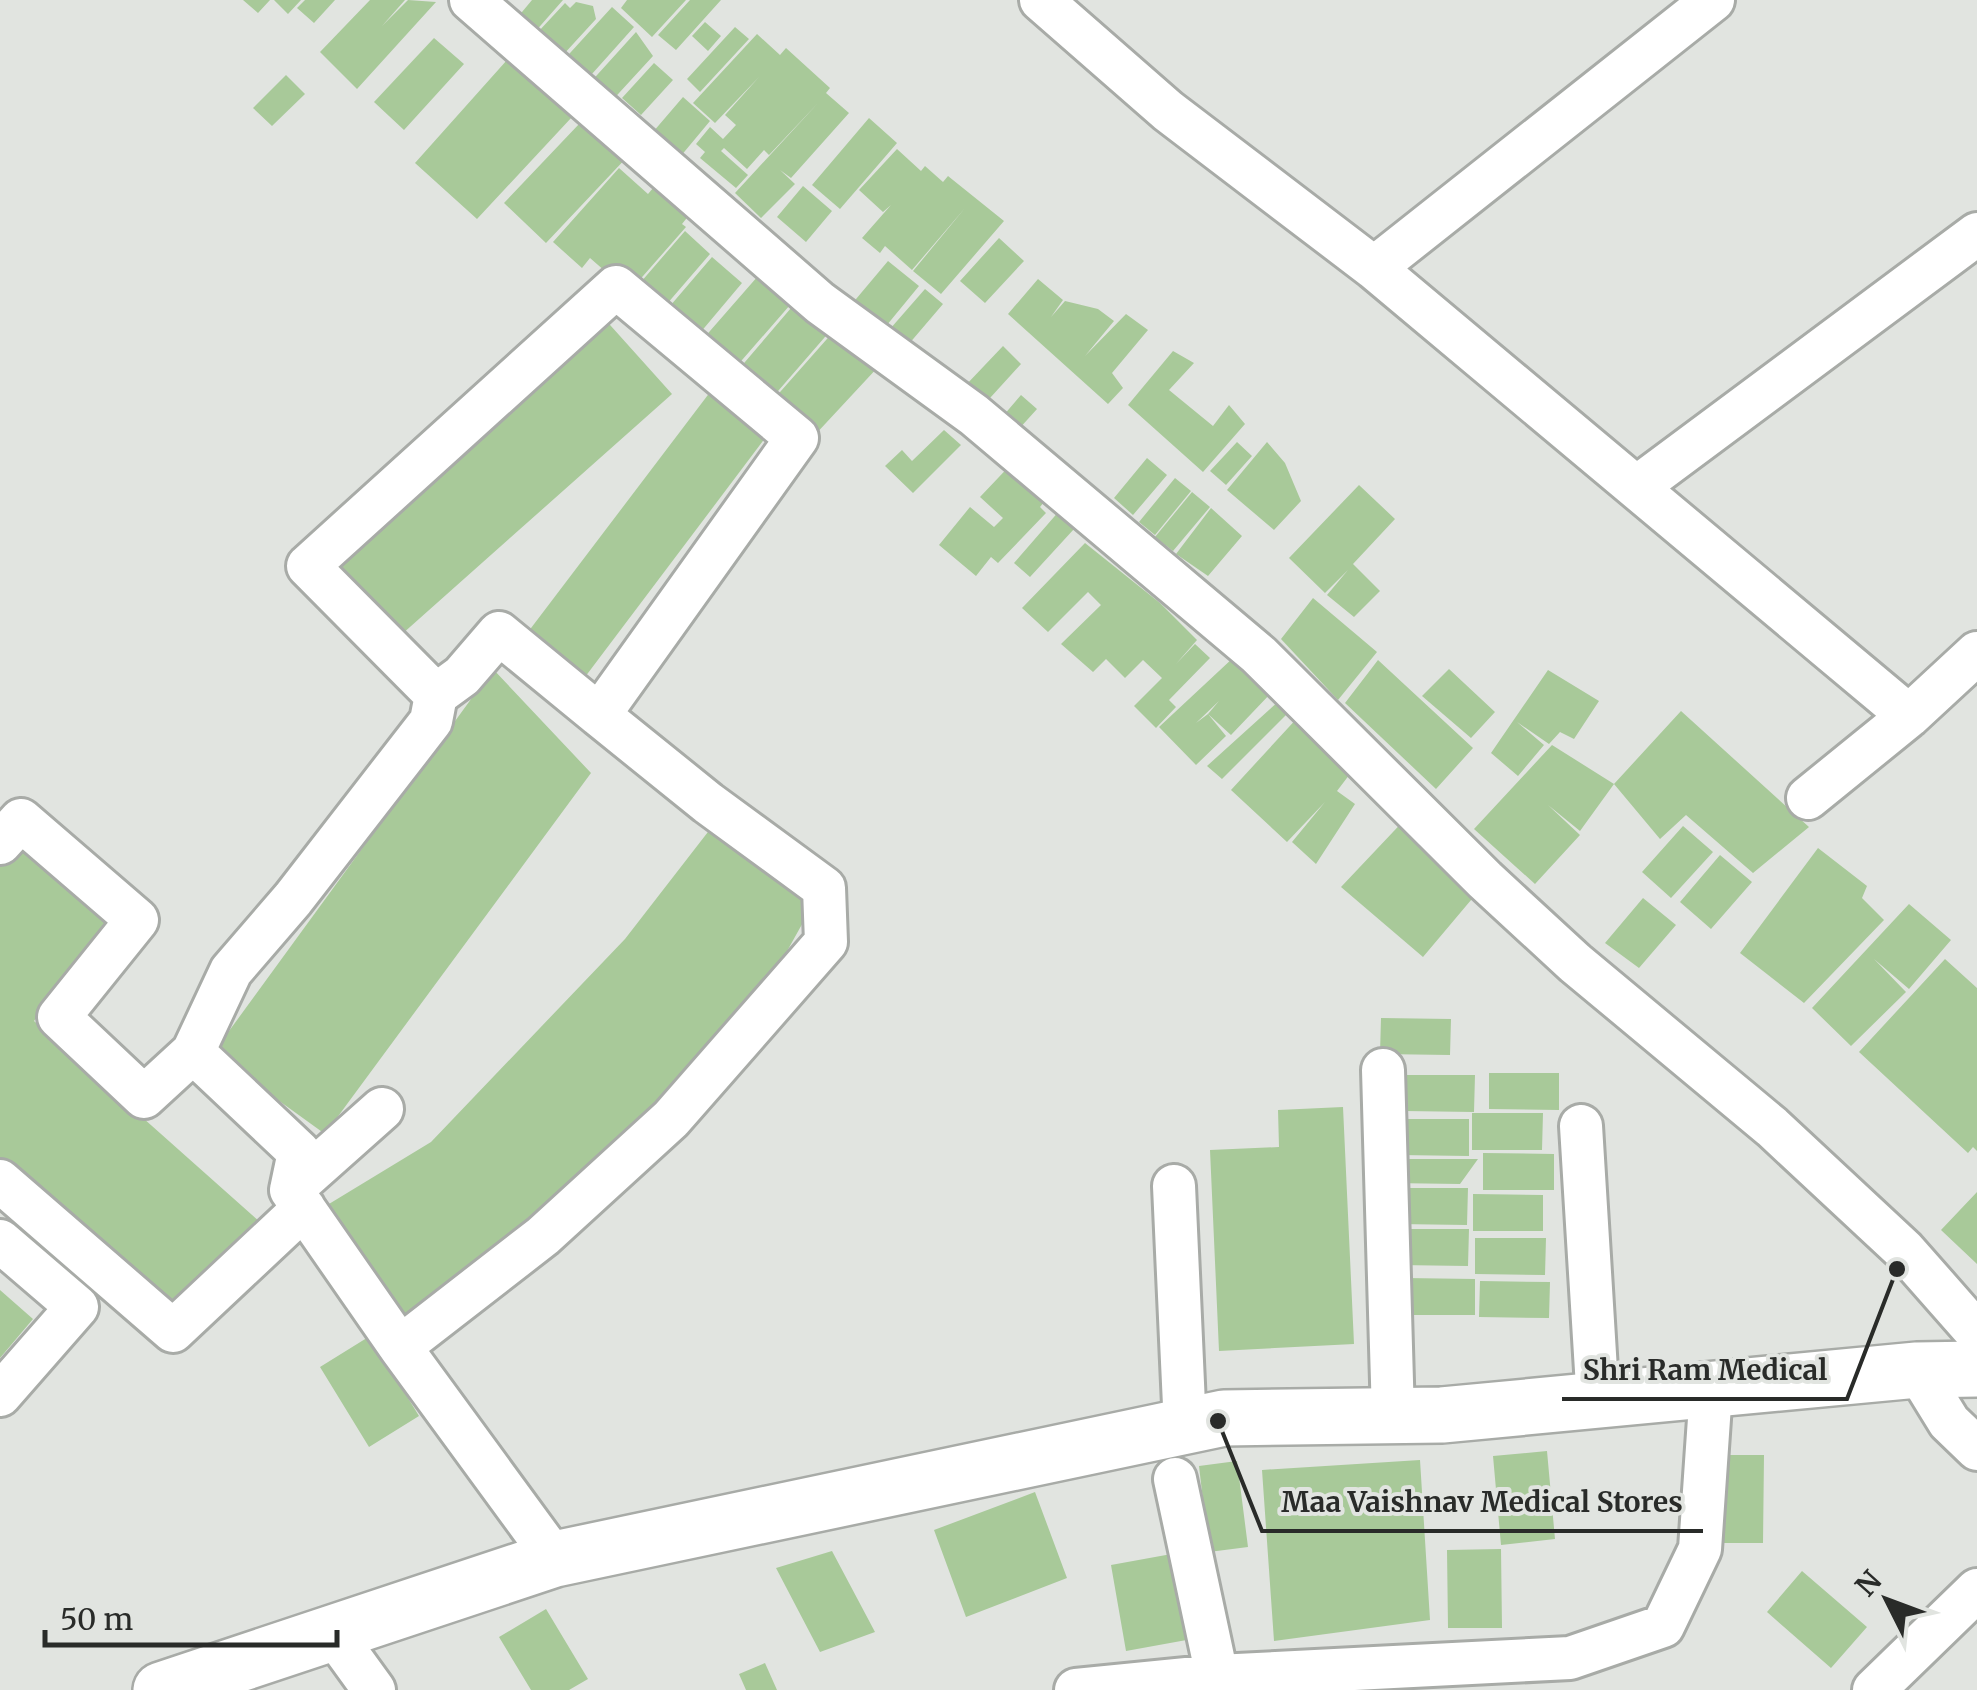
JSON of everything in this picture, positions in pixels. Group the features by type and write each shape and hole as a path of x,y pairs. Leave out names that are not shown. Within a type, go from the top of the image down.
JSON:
{"street":[{"path":"470,0 820,303 974,414 1259,654 1485,880 1575,962 1772,1127 1904,1250 1977,1333"},
{"path":"1041,0 1168,110 1374,268 1909,716"},
{"path":"1374,268 1713,0"},
{"path":"1636,487 1977,234"},
{"path":"436,695 308,566 616,287 798,438 599,714"},
{"path":"0,843 22,820 137,920 59,1018 144,1097 193,1052 231,971 431,722 436,695 462,676 499,633 708,803 824,888 826,942 671,1119 543,1236 400,1346"},
{"path":"1808,798 1909,716 1977,653"},
{"path":"193,1052 299,1152 298,1199 555,1559"},
{"path":"1383,1070 1394,1416"},
{"path":"0,1181 173,1332 382,1109"},
{"path":"1581,1126 1598,1402"},
{"path":"1174,1186 1184,1427"},
{"path":"0,1241 77,1307 0,1396"},
{"path":"161,1690 555,1559 1224,1418 1394,1416 1598,1402 1917,1370 1977,1369"},
{"path":"1917,1370 1948,1422 1977,1449"},
{"path":"1076,1690 1217,1676 1570,1658 1663,1626 1700,1549 1712,1390"},
{"path":"1175,1479 1217,1676"},
{"path":"1874,1690 1977,1590"},
{"path":"332,1632 374,1690"}],"building":[{"path":"243,0 270,0 258,13"},
{"path":"274,0 301,0 288,14"},
{"path":"305,0 335,0 314,23 297,8"},
{"path":"370,0 405,0 382,26 408,0 436,2 357,89 320,52"},
{"path":"532,0 563,0 534,33 517,18"},
{"path":"627,0 686,0 652,37 621,8"},
{"path":"690,0 721,0 676,50 658,35"},
{"path":"576,2 593,6 596,19 563,55 538,32 565,3 570,8"},
{"path":"612,7 634,27 583,84 560,64"},
{"path":"705,22 721,36 708,51 692,36"},
{"path":"735,27 749,39 700,92 687,79"},
{"path":"636,32 653,56 608,105 588,85"},
{"path":"757,34 780,55 786,48 830,88 826,93 849,113 791,178 780,170 795,184 761,218 735,193 819,102 769,155 764,150 747,169 724,148 721,151 748,175 736,188 700,158 705,152 696,144 710,127 723,139 736,125 725,115 759,77 715,123 693,103"},
{"path":"434,38 464,64 404,130 374,102"},
{"path":"507,60 572,117 477,219 415,163"},
{"path":"654,63 673,80 641,115 622,98"},
{"path":"286,75 305,94 272,126 253,108"},
{"path":"683,97 710,121 675,163 647,139"},
{"path":"869,118 897,143 840,209 812,185"},
{"path":"580,123 603,145 611,138 629,155 546,243 504,203"},
{"path":"897,149 921,171 925,166 943,182 948,176 1004,221 941,294 913,271 965,208 912,270 885,246 880,253 862,238 891,205 883,212 859,190"},
{"path":"619,168 648,194 659,181 690,214 682,224 686,227 629,292 590,258 582,268 553,242"},
{"path":"803,186 832,211 806,242 777,217"},
{"path":"685,231 710,254 660,312 634,290"},
{"path":"999,238 1024,261 985,303 960,281"},
{"path":"712,257 742,283 689,346 658,320"},
{"path":"888,261 919,286 882,331 851,305"},
{"path":"758,276 790,305 729,375 696,347"},
{"path":"1038,279 1063,300 1051,317 1065,301 1098,309 1114,321 1085,356 1126,314 1148,330 1112,373 1123,388 1108,404 1008,314"},
{"path":"925,289 943,304 908,345 890,329"},
{"path":"797,301 831,330 772,398 739,369"},
{"path":"602,316 672,394 392,643 329,559"},
{"path":"834,331 879,366 813,437 773,400"},
{"path":"1003,346 1021,364 980,409 965,386"},
{"path":"1173,351 1194,363 1169,390 1213,426 1229,405 1245,424 1203,472 1128,405"},
{"path":"720,379 772,429 582,681 525,636"},
{"path":"1021,395 1037,409 1018,430 1003,416"},
{"path":"944,430 961,445 913,493 885,466 902,450 912,461"},
{"path":"1237,442 1252,456 1226,485 1210,471"},
{"path":"1267,442 1285,463 1301,501 1274,530 1227,490"},
{"path":"1017,458 1052,492 1040,507 1046,513 998,563 991,557 976,576 939,545 970,507 994,527 1003,518 980,497"},
{"path":"1147,458 1167,475 1133,515 1114,498"},
{"path":"1175,478 1191,491 1155,535 1139,522"},
{"path":"1359,485 1395,519 1353,564 1380,591 1354,617 1327,595 1348,570 1325,593 1289,558"},
{"path":"1192,492 1210,507 1173,551 1155,537"},
{"path":"1067,502 1085,517 1030,577 1014,563"},
{"path":"1211,508 1242,536 1208,576 1176,554"},
{"path":"1085,543 1160,603 1197,640 1176,664 1195,644 1210,658 1169,700 1176,707 1156,728 1134,706 1162,678 1143,660 1125,678 1106,659 1093,672 1061,644 1101,605 1088,592 1048,632 1022,608"},
{"path":"1313,598 1377,652 1338,700 1281,639"},
{"path":"1234,657 1273,691 1231,735 1208,714 1226,736 1196,765 1159,727"},
{"path":"1378,660 1473,748 1436,789 1345,703"},
{"path":"493,669 591,773 325,1134 213,1053"},
{"path":"1449,669 1495,712 1471,738 1422,696"},
{"path":"1548,670 1599,701 1574,739 1560,732 1549,744 1517,722 1544,745 1518,776 1491,753"},
{"path":"1280,700 1291,710 1222,779 1207,766"},
{"path":"1681,711 1809,827 1753,873 1686,815 1660,839 1614,784"},
{"path":"1300,715 1356,766 1337,791 1355,804 1316,864 1292,842 1325,802 1287,842 1231,790"},
{"path":"1552,745 1614,784 1580,831 1548,805 1580,835 1535,884 1474,829"},
{"path":"1410,814 1482,887 1423,957 1341,887"},
{"path":"718,819 820,892 752,1014 634,1148 402,1330 324,1207 431,1142 625,939"},
{"path":"1683,826 1713,852 1671,898 1642,872"},
{"path":"14,839 112,920 34,1021 260,1222 175,1313 0,1162 0,856"},
{"path":"1818,848 1867,886 1862,898 1884,920 1804,1003 1740,953"},
{"path":"1720,855 1752,882 1711,929 1680,902"},
{"path":"1643,898 1676,925 1639,968 1605,943"},
{"path":"1909,904 1951,940 1909,989 1874,959 1906,992 1851,1046 1812,1008"},
{"path":"1945,959 1977,988 1977,1151 1973,1147 1968,1153 1859,1052"},
{"path":"1381,1018 1451,1019 1450,1055 1380,1054"},
{"path":"1489,1073 1559,1073 1559,1110 1489,1109"},
{"path":"1405,1075 1475,1075 1474,1112 1404,1111"},
{"path":"1343,1107 1354,1344 1219,1351 1210,1150 1279,1147 1278,1110"},
{"path":"1472,1113 1543,1113 1542,1150 1472,1150"},
{"path":"1399,1119 1469,1119 1469,1156 1399,1155"},
{"path":"1483,1153 1554,1154 1554,1190 1483,1190"},
{"path":"1408,1159 1478,1159 1460,1184 1390,1183"},
{"path":"1398,1188 1468,1188 1467,1225 1397,1224"},
{"path":"1977,1192 1977,1264 1941,1230"},
{"path":"1473,1194 1543,1195 1543,1231 1473,1231"},
{"path":"1399,1229 1469,1229 1468,1266 1398,1265"},
{"path":"1475,1238 1546,1238 1545,1275 1475,1274"},
{"path":"1405,1278 1475,1279 1475,1315 1404,1315"},
{"path":"1480,1281 1550,1282 1549,1318 1479,1317"},
{"path":"0,1290 33,1319 0,1358"},
{"path":"370,1336 419,1416 369,1447 320,1367"},
{"path":"1547,1451 1555,1539 1501,1545 1493,1456"},
{"path":"1712,1455 1764,1455 1763,1543 1711,1543"},
{"path":"1420,1460 1430,1620 1274,1641 1262,1470"},
{"path":"1237,1461 1248,1547 1209,1552 1199,1466"},
{"path":"1035,1492 1067,1578 966,1617 934,1530"},
{"path":"1501,1549 1502,1628 1448,1628 1447,1550"},
{"path":"832,1551 875,1632 820,1652 776,1568"},
{"path":"1177,1553 1192,1639 1126,1651 1111,1565"},
{"path":"1802,1571 1867,1627 1831,1668 1767,1612"},
{"path":"546,1609 588,1679 569,1690 531,1690 499,1637"},
{"path":"765,1663 777,1690 746,1690 739,1674"}],"place":[{"name":"Shri Ram Medical","path":"1897,1269"},
{"name":"Maa Vaishnav Medical Stores","path":"1218,1421"}]}
